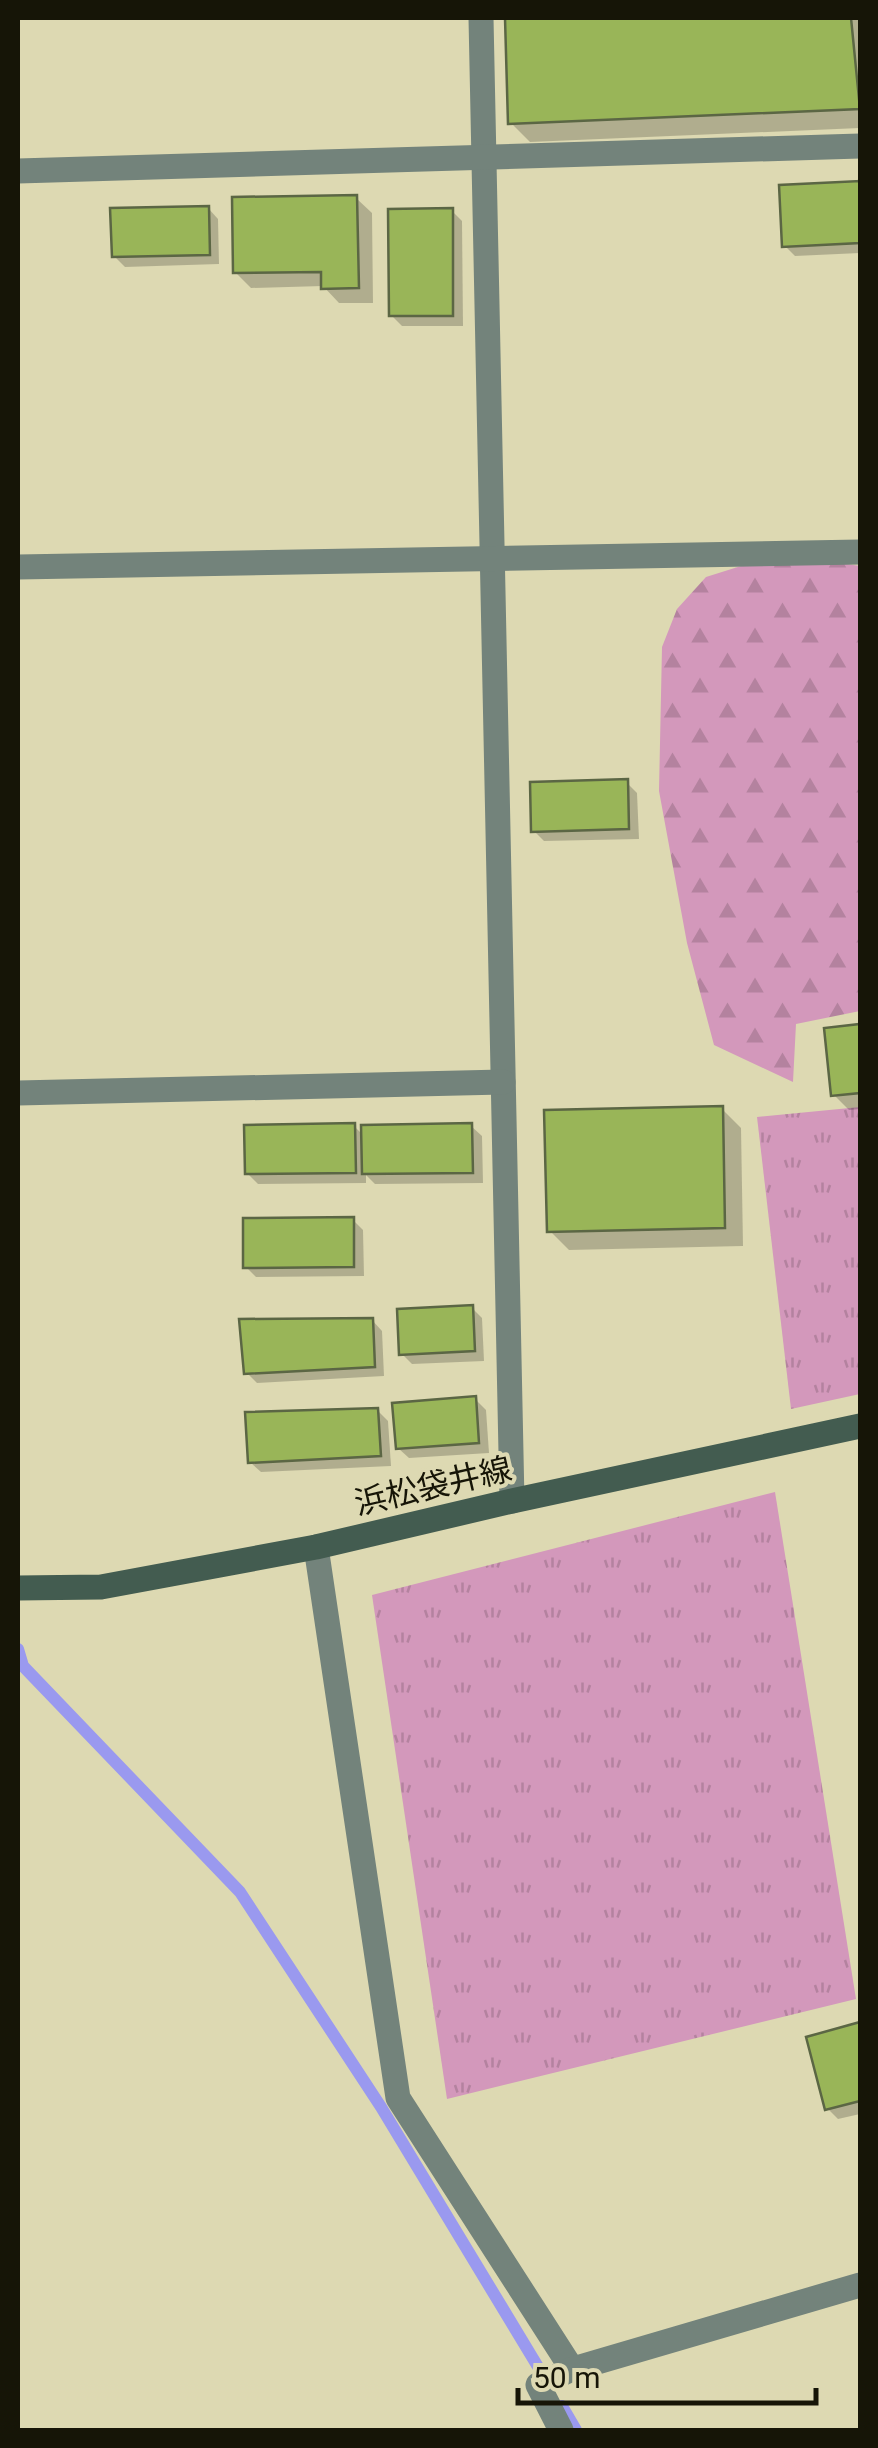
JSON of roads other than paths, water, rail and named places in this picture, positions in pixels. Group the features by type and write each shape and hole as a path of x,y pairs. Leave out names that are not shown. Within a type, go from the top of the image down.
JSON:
{"main road":[{"name":"浜松袋井線","path":"18,1588 102,1587 316,1547 512,1500 860,1426"}],"street":[{"path":"481,18 512,1500"},
{"path":"18,171 860,146"},
{"path":"18,568 860,552"},
{"path":"18,1093 504,1082"},
{"path":"316,1547 398,2098 571,2369"},
{"path":"561,2430 538,2385 571,2369 860,2286"}],"waterway":[{"path":"18,1649 23,1666 240,1892 381,2107 549,2385"},
{"path":"562,2406 576,2430"}]}
